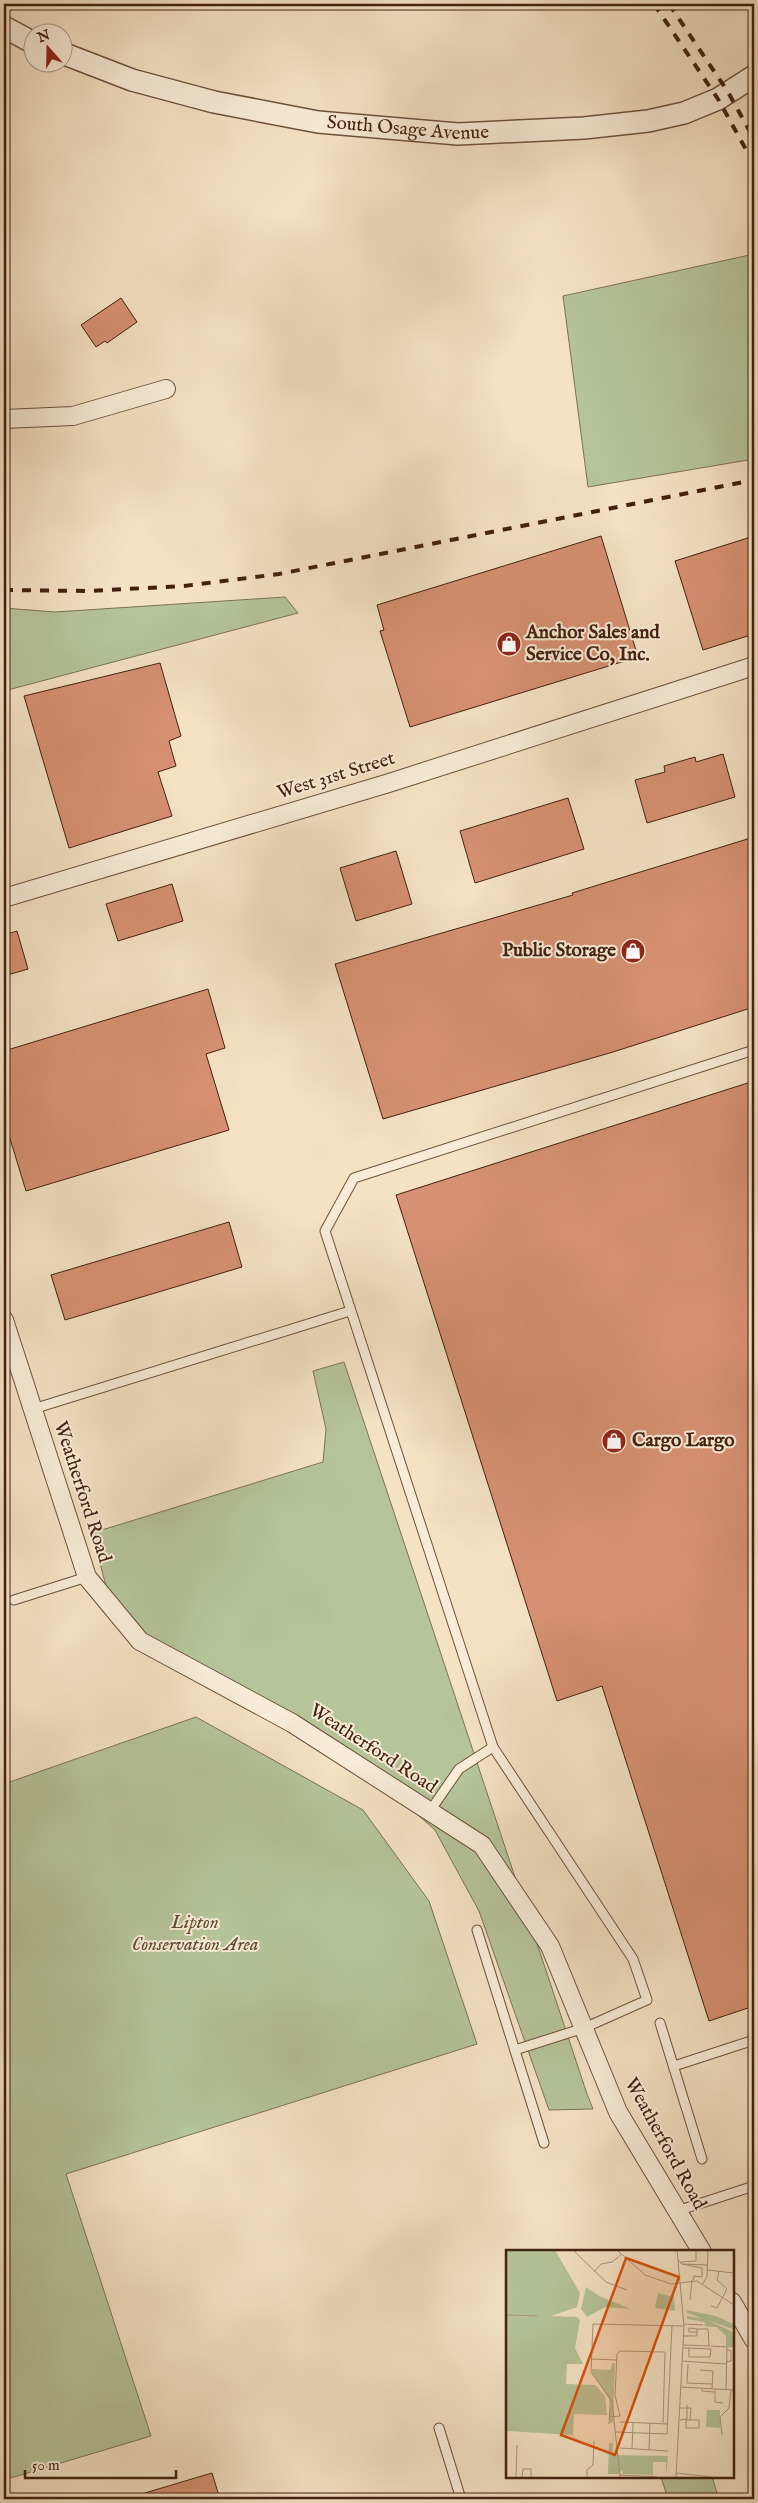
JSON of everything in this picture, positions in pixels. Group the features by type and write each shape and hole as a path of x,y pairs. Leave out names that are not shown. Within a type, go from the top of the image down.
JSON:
{"street":[{"path":"4,27 22,37"},
{"name":"South Osage Avenue","path":"72,57 132,80 214,102 318,122 458,134 584,128 684,114 718,99 754,76"},
{"path":"4,419 73,416 166,389"},
{"name":"West 31st Street","path":"4,898 389,783 754,666"},
{"name":"Weatherford Road","path":"4,1320 87,1576 140,1641 292,1723 482,1845 550,1946 618,2112 701,2250"},
{"path":"733,2304 754,2340"}],"lane":[{"path":"515,2050 584,2028 647,2000 633,1959 493,1747 325,1231 354,1178 754,1050"},
{"path":"32,1409 350,1310"},
{"path":"14,1600 87,1576"},
{"path":"430,1812 459,1770 493,1747"},
{"path":"477,1930 544,2143"},
{"path":"660,2023 702,2158"},
{"path":"674,2066 754,2040"},
{"path":"677,2211 754,2186"},
{"path":"439,2428 460,2499"}],"green space":[{"path":"754,254 754,459 588,487 563,296"},
{"path":"285,597 298,613 4,691 4,608 55,612"},
{"path":"344,1362 593,2109 549,2110 479,1911 435,1830 385,1786 132,1631 106,1586 92,1533 323,1462 326,1429 313,1371"},
{"name":"Lipton Conservation Area","path":"196,1717 363,1810 429,1901 477,2044 66,2174 151,2436 4,2480 4,1784"},
{"path":"661,2478 712,2478 719,2499 668,2499"}],"building":[{"path":"121,298 137,322 107,343 105,341 96,347 81,325"},
{"name":"Anchor Sales and Service Co, Inc.","path":"601,536 638,657 410,727 380,631 384,630 377,605"},
{"path":"754,536 754,634 703,650 675,561"},
{"path":"160,663 181,736 169,741 176,766 158,772 172,816 69,848 24,696"},
{"path":"723,754 735,797 647,823 635,780 665,772 664,766 695,757 696,762"},
{"path":"568,798 584,849 475,883 460,831"},
{"path":"754,837 754,1007 613,1052 383,1119 335,964 573,895 572,893"},
{"path":"396,851 412,904 356,921 340,868"},
{"path":"172,884 183,921 118,941 106,904"},
{"path":"17,931 28,969 4,976 4,935"},
{"path":"208,989 225,1048 206,1054 229,1130 26,1191 4,1119 4,1051"},
{"name":"Cargo Largo","path":"754,1081 754,2006 709,2021 602,1686 557,1701 396,1195"},
{"path":"229,1222 242,1267 65,1320 51,1275"},
{"path":"212,2473 220,2499 139,2499 138,2495"}],"railway":[{"path":"654,4 718,99 754,164"},
{"path":"669,4 728,92 754,139"},
{"path":"4,590 89,591 184,586 279,574 754,480"}],"place":[{"name":"Anchor Sales and Service Co, Inc.","path":"509,644"},
{"name":"Public Storage","path":"633,951"},
{"name":"Cargo Largo","path":"614,1441"}]}
